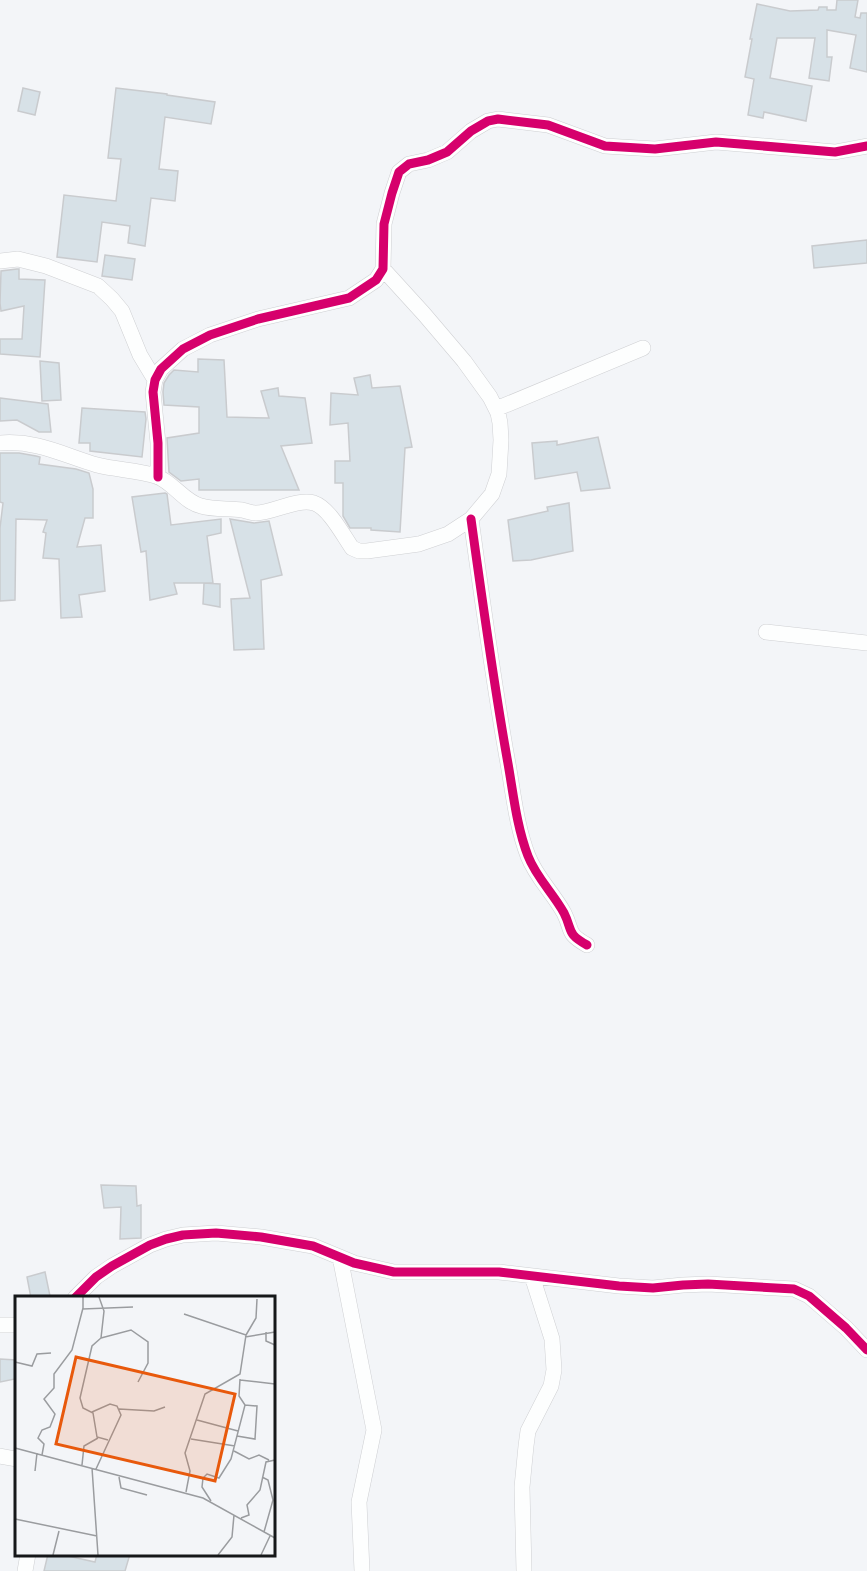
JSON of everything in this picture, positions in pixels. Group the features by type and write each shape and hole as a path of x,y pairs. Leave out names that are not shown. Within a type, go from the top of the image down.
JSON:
{"street":[{"path":"158,477 158,443 153,392 155,380 161,369 183,349 203,338 238,325 349,298 376,280 383,268 384,224 399,172 409,165 447,152 471,130 488,121 498,119 548,125 605,146 655,149 716,142 835,152 867,146"},
{"path":"0,261 18,259 46,266 98,286 122,311 140,355 155,380"},
{"path":"0,443 25,442 54,449 96,464 158,477 198,506 212,509 255,513 302,503 316,504 325,511 352,548 358,551 420,544 448,534 471,519 492,494 499,474 500,423 490,397 464,361 383,268"},
{"path":"496,409 643,348"},
{"path":"471,519 496,697 526,852 533,869 565,915 569,930 576,939 587,945"},
{"path":"766,632 867,643"},
{"path":"77,1296 96,1277 127,1257 166,1239 183,1235 216,1233 261,1237 313,1246 354,1263 394,1272 499,1272 653,1288 708,1284 794,1289 808,1296 846,1328 867,1350"},
{"path":"340,1257 374,1430 359,1502 362,1571"},
{"path":"524,1571 522,1488 528,1431 551,1386 554,1370 552,1339 532,1276"},
{"path":"0,1456 15,1460"},
{"path":"25,1571 28,1556"}],"building":[{"path":"837,0 858,0 855,17 860,18 861,13 867,13 867,72 850,68 856,35 827,30 827,57 832,57 829,81 809,78 815,38 777,38 770,78 812,86 806,121 764,112 763,118 748,115 754,79 745,77 757,4 790,11 818,10 819,7 836,10"},
{"path":"23,88 40,92 35,115 18,111"},
{"path":"116,88 215,102 211,124 165,117 159,169 178,171 175,201 151,198 145,246 128,243 130,226 102,222 97,262 57,257 64,195 116,201 121,159 108,158"},
{"path":"867,240 867,263 814,268 812,246"},
{"path":"105,255 135,259 132,280 102,276"},
{"path":"19,269 19,279 45,280 40,357 0,354 0,339 22,339 24,306 1,311 0,303 1,271"},
{"path":"198,359 224,360 227,417 269,418 261,391 278,388 279,396 305,398 312,443 281,446 299,490 199,490 199,479 181,481 169,472 167,438 199,433 199,407 164,405 164,383 174,370 198,372"},
{"path":"40,361 59,363 61,400 42,401"},
{"path":"370,375 372,388 400,386 412,447 405,448 400,532 350,528 343,516 343,483 335,483 335,461 350,461 348,423 330,425 331,393 358,395 354,378"},
{"path":"0,398 48,404 51,432 39,432 17,420 0,421"},
{"path":"82,408 145,412 142,457 90,451 90,443 79,443"},
{"path":"598,437 610,488 581,491 577,472 535,479 532,443 557,441 557,445"},
{"path":"0,453 36,456 40,457 39,464 89,473 93,489 93,518 85,518 77,547 101,545 105,591 79,595 82,617 61,618 59,559 43,558 46,533 43,532 47,520 16,519 15,600 0,601 0,528 3,503 0,502"},
{"path":"165,493 171,525 221,519 221,533 207,536 213,583 174,583 177,594 150,600 146,551 141,552 132,497"},
{"path":"569,503 573,551 531,560 513,561 508,520 548,511 547,507"},
{"path":"230,519 254,523 269,521 282,575 261,580 264,649 234,650 231,599 250,598"},
{"path":"204,583 220,584 220,607 203,604"},
{"path":"101,1185 136,1186 137,1206 141,1205 141,1238 120,1239 121,1207 104,1208"},
{"path":"45,1272 50,1296 31,1296 27,1277"},
{"path":"0,1359 15,1360 15,1379 0,1382"},
{"path":"48,1556 68,1556 95,1562 96,1556 129,1556 125,1571 44,1571"}],"cycle path":[{"path":"158,477 158,443 153,392 155,380 161,369 183,349 210,335 258,319 349,298 376,280 383,269 384,224 399,172 409,164 428,160 447,152 471,131 488,121 498,119 548,125 605,146 655,149 716,142 835,152 867,146"},
{"path":"471,519 497,699 520,832 535,871 564,913 573,934 587,945"},
{"path":"77,1296 96,1277 150,1245 183,1235 216,1233 261,1237 313,1246 354,1263 394,1272 499,1272 653,1288 708,1284 794,1289 809,1296 867,1350"}]}
